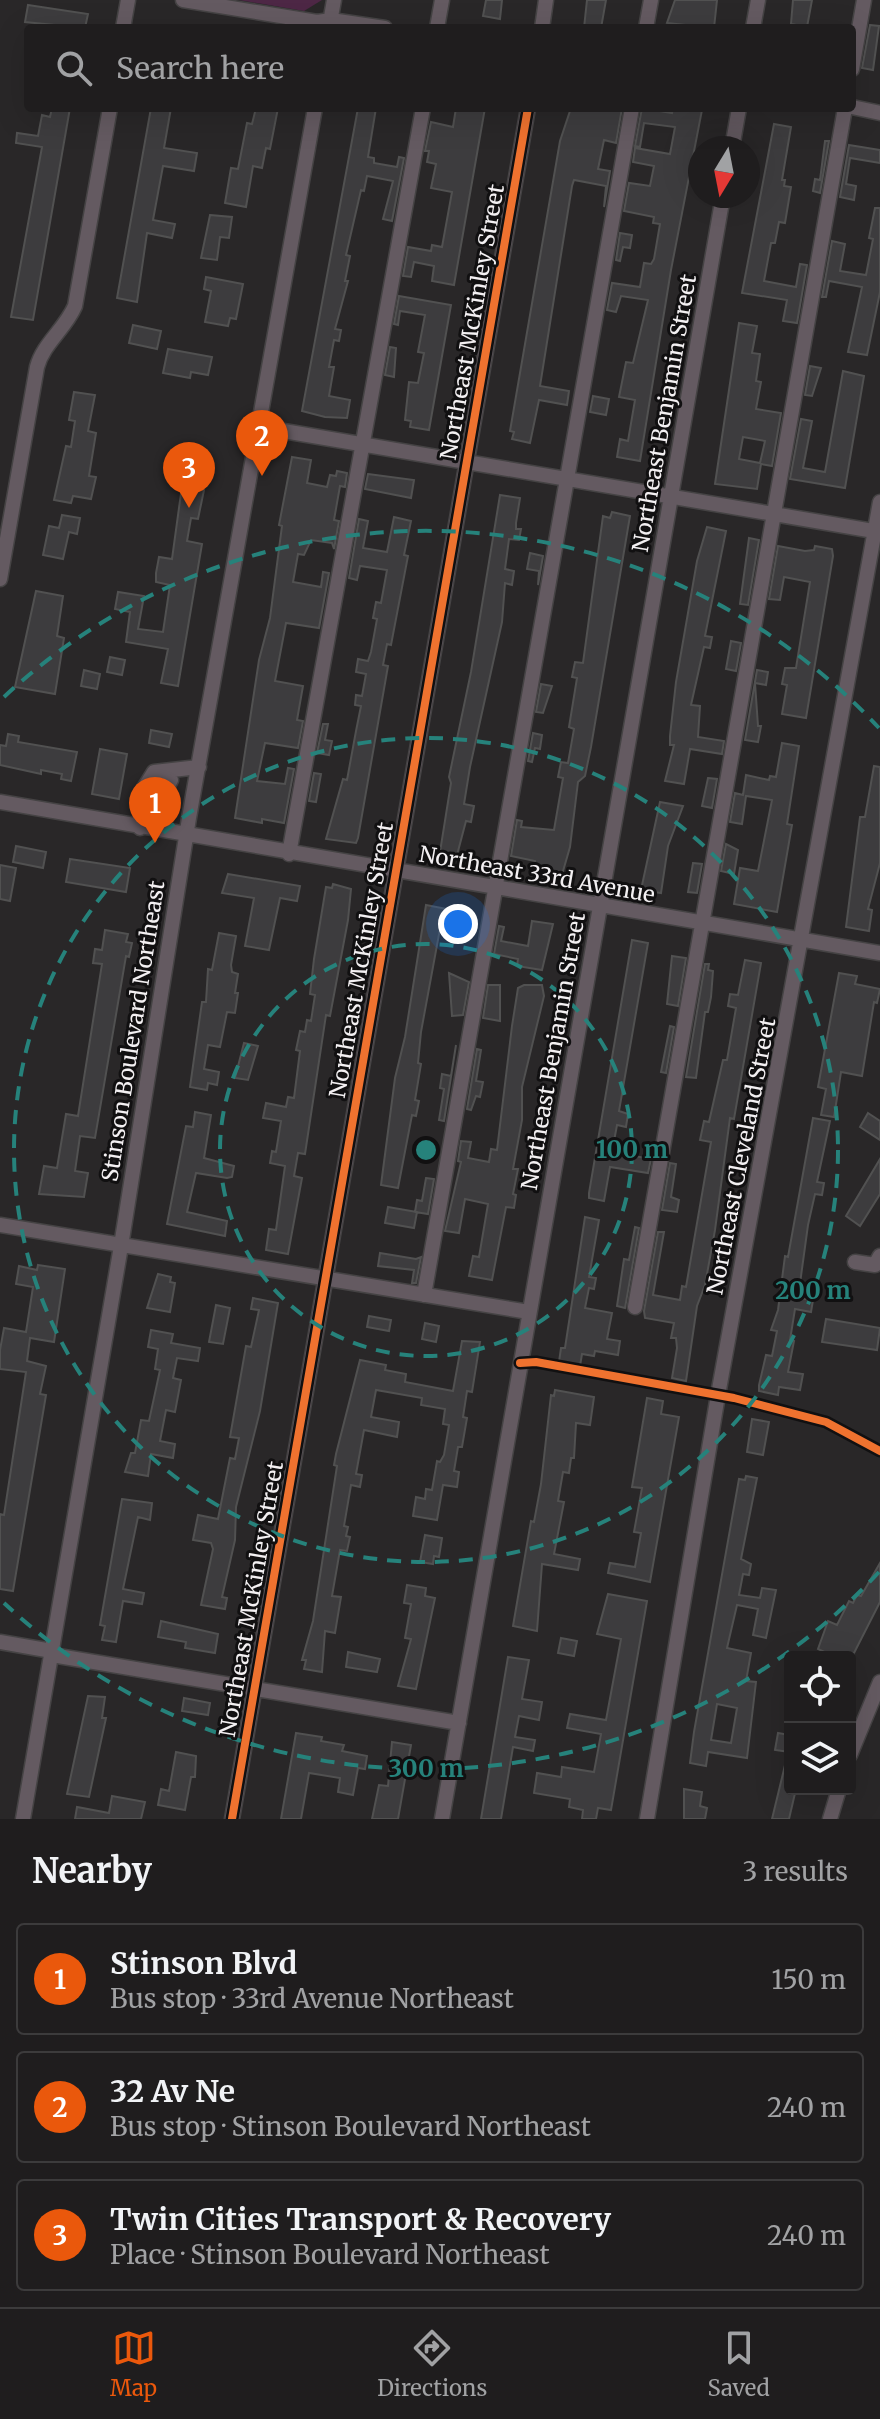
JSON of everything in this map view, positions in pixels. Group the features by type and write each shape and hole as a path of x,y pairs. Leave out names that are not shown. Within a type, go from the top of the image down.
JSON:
{"street":[{"path":"124,24 128,0"},
{"path":"183,0 330,24 334,0"},
{"path":"438,24 442,0"},
{"path":"543,24 546,0"},
{"path":"647,24 651,0"},
{"path":"754,24 758,0"},
{"path":"856,46 864,0"},
{"path":"856,108 880,113"},
{"path":"0,579 6,514 40,355 67,323 75,306 109,112"},
{"name":"Stinson Boulevard Northeast","path":"23,1819 187,837 314,112"},
{"path":"289,854 422,112"},
{"name":"Northeast McKinley Street","path":"232,1819 527,112"},
{"path":"424,1295 631,112"},
{"path":"734,136 738,112"},
{"path":"635,1307 844,112"},
{"name":"Northeast Benjamin Street","path":"442,1819 721,208"},
{"path":"260,427 878,531"},
{"name":"Northeast Cleveland Street","path":"647,1819 718,1395 878,531 880,502"},
{"path":"140,828 143,809 139,803 145,784 154,772 168,773 184,767 199,767"},
{"path":"143,809 155,810 159,806 171,780 168,773"},
{"name":"Northeast 33rd Avenue","path":"0,802 187,837 880,953"},
{"path":"0,1225 529,1312"},
{"path":"855,1262 875,1265 880,1256"},
{"path":"0,1642 253,1690 459,1723"},
{"path":"856,1740 880,1682"},
{"path":"830,1819 837,1795"}],"shaded area":[{"path":"239,0 322,0 304,11"}],"building":[{"path":"486,0 502,0 500,19 483,16"},
{"path":"587,0 606,0 602,24 584,24"},
{"path":"675,0 717,0 714,24 667,23"},
{"path":"793,0 812,0 808,24 791,24"},
{"path":"28,5 88,14 86,24 25,22"},
{"path":"870,25 879,26 873,70 862,68"},
{"path":"51,112 69,112 33,320 11,317 42,147 16,143 17,133 38,136 42,115 50,117"},
{"path":"150,112 170,112 164,148 197,153 194,171 163,166 153,220 175,224 172,238 147,233 137,302 117,298"},
{"path":"255,112 277,112 270,149 266,148 262,168 253,166 246,207 225,203 231,168 238,169 247,123 252,124"},
{"path":"357,112 375,112 368,157 374,158 374,163 397,167 399,157 404,158 392,221 383,219 393,181 367,176 346,255 350,256 345,281 348,281 335,329 341,330 339,341 334,340 329,367 334,367 329,396 350,400 347,418 302,411"},
{"path":"455,112 484,112 454,285 432,281 434,266 414,262 411,277 403,276 408,247 431,251 432,245 442,247 452,192 431,188 436,164 427,162 429,151 425,151 431,122 453,127"},
{"path":"570,112 621,112 616,143 604,140 598,169 610,171 604,207 606,186 574,180 572,186 540,386 569,391 567,405 539,400 530,443 512,439 514,432 510,431 560,141"},
{"path":"641,112 702,112 697,136 688,136 688,182 640,461 617,457 620,439 628,441 635,400 619,397 626,362 633,363 648,300 621,296 616,312 607,310 612,283 640,287 644,263 651,264 654,259 660,224 653,223 654,217 624,211 629,183 650,186 654,166 633,162 635,148 670,154 675,127 644,123 640,147 635,146"},
{"path":"774,124 791,127 782,180 785,180 784,186 791,187 785,223 779,222 775,243 771,243 764,281 796,287 800,264 807,265 797,323 783,321 787,300 742,293"},
{"path":"825,141 829,141 820,193 813,191 815,179 820,180"},
{"path":"849,145 880,150 880,163 850,158 846,184 856,186 854,200 840,197"},
{"path":"875,208 880,208 880,292 867,355 848,352 862,287 829,281 826,297 822,297 832,241 845,244 840,271 866,275"},
{"path":"210,215 232,217 229,238 220,237 217,260 201,258"},
{"path":"620,233 632,235 630,248 623,247 620,261 616,260"},
{"path":"206,277 243,284 236,319 230,318 228,326 205,322 211,291 204,289"},
{"path":"399,296 451,305 429,430 410,427 411,421 405,420 409,382 418,383 424,353 418,352 425,315 400,311 398,325 394,324"},
{"path":"739,323 757,326 752,353 760,354 756,381 761,382 756,409 781,413 772,466 761,464 757,489 715,484","holes":["743,437 765,441 760,463 739,459"]},
{"path":"133,325 161,331 157,349 129,343"},
{"path":"390,347 396,348 394,377 385,375"},
{"path":"168,349 212,357 208,375 191,372 190,378 163,373"},
{"path":"810,366 821,368 812,396 805,395"},
{"path":"843,371 864,376 845,488 790,479 801,419 812,421 803,468 825,472"},
{"path":"74,392 95,395 88,431 96,433 89,476 96,477 91,499 73,496 71,503 54,500 66,446 71,447 75,421 69,420"},
{"path":"593,396 609,399 606,415 590,412"},
{"path":"292,457 311,460 307,483 327,487 330,475 336,476 337,471 347,473 345,487 340,486 334,520 339,521 334,549 332,543 311,540 304,555 298,554 293,582 321,587 323,572 329,573 319,628 286,623 275,681 303,686 297,720 303,721 298,748 265,743 257,781 285,784 288,768 294,769 284,823 262,819 262,823 235,818 259,660 270,618 282,526 279,525"},
{"path":"368,474 414,480 411,498 365,489"},
{"path":"182,486 204,490 198,519 191,518 187,541 202,544 178,686 161,683 168,649 126,642 130,612 115,609 118,592 144,596 138,629 163,632 170,585 156,582 156,573 159,557 172,559"},
{"path":"500,495 520,498 516,529 521,529 519,540 509,539 505,569 514,571 512,585 505,583 502,622 464,804 474,806 471,822 466,821 457,855 440,852 451,783 449,777 471,672"},
{"path":"612,512 630,516 591,747 585,776 578,782 570,847 561,878 533,873 535,861 511,856 517,820 522,821 521,827 554,830 563,778 558,777 561,762 568,763 574,729 569,727 577,678 572,677 575,662 583,663 603,516 610,518"},
{"path":"62,515 80,518 77,534 69,532 63,559 43,555 49,526 59,528"},
{"path":"394,517 411,521 404,555 408,556 391,645 387,644 383,665 388,666 358,838 356,843 326,839 343,779 347,780 361,706 355,705 356,695 362,696 366,674 356,672 358,659 368,661 371,652 377,619 373,618 376,602 381,603 387,570 360,566 357,580 349,578 359,519 368,521 363,548 387,552"},
{"path":"707,527 726,531 705,636 712,637 710,648 704,647 691,705 700,706 698,737 724,741 722,754 690,749 684,784 665,781 674,745 670,745 670,736 676,682 697,561"},
{"path":"749,538 759,540 748,605 740,604"},
{"path":"778,546 805,551 814,550 815,546 832,549 806,718 782,714 787,685 782,684 785,668 796,668 810,582 784,577 780,600 769,599"},
{"path":"530,553 543,556 538,585 539,571 527,569"},
{"path":"36,591 63,596 57,636 64,638 55,694 15,687"},
{"path":"731,641 741,643 736,671 726,669"},
{"path":"110,657 125,660 122,675 107,672"},
{"path":"84,670 100,674 97,689 81,686"},
{"path":"757,670 768,672 766,685 755,683 758,726 761,726 758,742 745,740"},
{"path":"541,684 552,686 543,713 536,712"},
{"path":"323,724 328,724 325,740 332,741 329,755 317,753"},
{"path":"151,730 172,734 169,747 149,743"},
{"path":"533,733 542,735 540,749 535,748 532,762 528,761"},
{"path":"8,734 19,736 18,742 77,752 71,781 61,779 62,774 41,770 41,774 0,765 0,745 6,746"},
{"path":"782,743 799,746 787,824 792,825 777,912 734,904 740,868 758,871 772,800 746,796 742,824 730,822 735,793 743,795 746,775 769,780 770,776 776,777"},
{"path":"100,749 127,754 119,799 92,794"},
{"path":"874,766 880,767 880,863 868,909 872,910 869,931 846,927 860,817 865,817"},
{"path":"314,773 321,774 316,802 309,801"},
{"path":"708,778 717,779 712,808 702,806"},
{"path":"660,802 683,806 668,846 661,893 641,890"},
{"path":"726,844 738,850 734,874 721,871"},
{"path":"16,846 46,852 43,868 13,862"},
{"path":"70,859 130,868 126,892 66,882"},
{"path":"693,863 702,864 697,893 688,892"},
{"path":"0,865 16,868 10,901 0,899"},
{"path":"228,874 300,886 297,901 280,898 269,950 245,946 254,898 222,893"},
{"path":"333,884 351,889 348,920 330,1016 326,1015 305,1154 298,1153 294,1176 302,1178 288,1254 266,1250 269,1229 276,1230 285,1166 270,1163 272,1151 276,1152 281,1121 263,1118 266,1103 286,1107 288,1097 294,1098 300,1051 296,1050 300,1031 305,1032 307,1020 311,1021 315,995 310,994 314,959 326,887 332,888"},
{"path":"426,905 447,909 446,919 442,918 421,1032 418,1063 421,1064 415,1100 419,1101 416,1116 412,1115 398,1188 381,1185 395,1078 405,1037"},
{"path":"532,921 553,924 542,970 517,966 518,959 494,954 499,926 504,927 501,941 528,946"},
{"path":"105,930 128,934 126,942 132,943 129,957 126,956 95,1138 80,1136 75,1171 88,1173 84,1197 39,1194 44,1166 57,1168 66,1114 78,1116 102,964 93,963 95,949 102,950"},
{"path":"219,933 236,936 231,965 232,972 238,974 235,993 238,993 235,1013 227,1012 220,1047 208,1045 204,1069 219,1072 217,1085 208,1083 207,1090 190,1087 202,1002 206,1002 208,969 212,970"},
{"path":"632,940 648,943 619,1111 628,1114 626,1127 617,1125 612,1152 651,1159 648,1173 610,1167 604,1201 589,1198 589,1193"},
{"path":"672,956 686,958 678,1006 667,1004"},
{"path":"745,960 761,963 734,1119 730,1118 715,1230 705,1285 697,1306 686,1381 672,1378 677,1348 676,1338 671,1338 674,1323 645,1318 644,1311 658,1232 664,1232 653,1295 680,1300 682,1286 686,1287 711,1142 700,1140 704,1121 709,1122 723,1060 727,1060 736,1008 728,1006 730,994 738,995"},
{"path":"705,964 709,964 708,970 713,971 711,997 708,1012 705,1012 696,1078 686,1077"},
{"path":"449,973 469,982 463,1015 452,1016"},
{"path":"839,973 857,976 855,984 880,989 877,1003 874,1002 862,1076 841,1072 834,1117 821,1115 826,1089 818,1087"},
{"path":"488,985 500,985 500,1021 483,1018"},
{"path":"542,985 544,996 522,1087 522,1120 513,1169 518,1169 513,1194 516,1195 514,1208 506,1207 492,1280 469,1276 473,1256 479,1257 488,1204 465,1199 459,1233 445,1231 461,1162 458,1161 461,1141 471,1142 468,1158 489,1162 491,1149 497,1150 518,988"},
{"path":"670,1026 674,1027 666,1073 661,1072"},
{"path":"244,1043 258,1046 248,1080 235,1078"},
{"path":"456,1045 444,1121 439,1120 444,1089 440,1088 442,1074 451,1076"},
{"path":"477,1049 481,1050 476,1081 483,1082 480,1097 476,1096 471,1110 467,1109"},
{"path":"195,1112 211,1115 204,1158 234,1166 232,1177 227,1178 196,1173 187,1212 227,1221 225,1236 167,1224 186,1126 193,1127"},
{"path":"868,1113 880,1121 880,1140 860,1127"},
{"path":"813,1118 830,1121 817,1182 824,1183 822,1195 815,1194 798,1298 813,1300 811,1312 795,1309 790,1340 794,1341 788,1372 803,1374 800,1390 779,1387 778,1395 759,1391 759,1385 766,1355 772,1356 777,1331 771,1330 778,1310 785,1256 788,1257"},
{"path":"880,1159 880,1194 860,1226 846,1216"},
{"path":"670,1163 676,1164 671,1197 679,1200 677,1212 662,1210"},
{"path":"426,1178 434,1179 428,1214 415,1212 417,1200 422,1201"},
{"path":"388,1207 417,1212 414,1228 385,1223"},
{"path":"585,1217 599,1220 589,1277 596,1278 594,1289 589,1288 585,1308 612,1313 607,1339 620,1341 618,1355 595,1351 594,1356 582,1354 580,1366 559,1362 561,1348 565,1348"},
{"path":"635,1227 639,1228 625,1308 617,1306 624,1259 629,1260"},
{"path":"380,1253 416,1259 421,1257 416,1283 412,1283 414,1270 378,1266"},
{"path":"38,1265 65,1269 54,1342 30,1338 27,1361 46,1366 40,1394 46,1395 13,1591 0,1589 0,1514 4,1515 26,1372 0,1369 0,1350 4,1328 26,1332 33,1287 16,1284 19,1266 37,1270"},
{"path":"158,1274 171,1277 170,1282 175,1283 170,1312 147,1308"},
{"path":"253,1298 278,1303 260,1411 236,1507 235,1540 222,1597 227,1598 225,1609 201,1605 213,1549 211,1543 193,1540 198,1515 218,1519 230,1458 235,1459 239,1438 230,1437 246,1346 251,1347 259,1310 251,1309"},
{"path":"216,1305 230,1308 223,1344 209,1342"},
{"path":"369,1316 391,1320 389,1331 367,1327"},
{"path":"826,1319 880,1328 877,1350 822,1342"},
{"path":"425,1323 439,1326 436,1342 422,1339"},
{"path":"151,1330 173,1334 171,1343 200,1348 198,1361 177,1358 173,1378 181,1380 175,1412 166,1410 160,1441 175,1444 173,1458 151,1454 148,1476 125,1472 131,1453 135,1453 141,1420 149,1421 160,1370 155,1369 158,1349 148,1347"},
{"path":"462,1341 480,1342 472,1392 467,1391 463,1417 467,1418 462,1447 458,1447 454,1471 459,1472 457,1487 443,1485 437,1520 413,1516 416,1497 425,1499 426,1489 432,1490 437,1461 440,1462 444,1455 449,1425 443,1424 445,1409 421,1405 422,1398 376,1390 371,1417 399,1422 397,1437 364,1430 356,1474 362,1475 360,1487 351,1485 344,1526 348,1527 346,1536 350,1537 347,1551 340,1550 332,1596 341,1597 335,1633 325,1631 322,1672 304,1669 306,1660 302,1660 313,1621 337,1466 334,1465 360,1360 386,1365 385,1370 406,1374 405,1382 453,1391"},
{"path":"555,1390 594,1397 590,1425 576,1423 574,1458 571,1458 569,1473 563,1472 558,1501 564,1502 554,1554 580,1559 578,1570 542,1564 537,1631 513,1626 531,1521 534,1522 541,1484 551,1395 554,1396"},
{"path":"647,1398 663,1401 661,1414 679,1417 650,1582 608,1573 610,1563 635,1567 641,1533 634,1532 642,1488 632,1487"},
{"path":"752,1419 769,1422 763,1455 747,1452"},
{"path":"746,1476 757,1478 741,1559 751,1564 749,1575 743,1574 739,1595 760,1598 762,1588 776,1590 766,1638 753,1635 758,1609 737,1605 727,1648 751,1653 746,1681 756,1682 747,1758 708,1752 706,1766 690,1763 694,1732 739,1479 745,1480","holes":["717,1704 737,1708 731,1743 711,1740"]},
{"path":"122,1499 152,1503 150,1520 138,1517 123,1589 144,1593 142,1604 123,1601 116,1642 102,1640 105,1626 100,1625"},
{"path":"425,1535 442,1538 439,1557 434,1556 433,1564 420,1562"},
{"path":"880,1563 880,1602 855,1651 818,1649 828,1621 837,1625 849,1601 853,1603 857,1595 861,1596"},
{"path":"407,1585 426,1588 425,1596 435,1598 416,1689 398,1686 411,1639 405,1638 411,1604 404,1603"},
{"path":"608,1594 647,1601 611,1810 598,1808 596,1819 582,1819 583,1810 569,1807 570,1799 534,1793 537,1773 561,1777 562,1767 594,1772 601,1734 567,1728 570,1714 606,1720 621,1639 597,1634"},
{"path":"161,1621 218,1634 215,1653 185,1648 186,1642 158,1637"},
{"path":"561,1638 577,1641 574,1656 558,1653"},
{"path":"348,1652 380,1659 377,1672 346,1667"},
{"path":"508,1657 529,1660 522,1699 542,1702 539,1720 519,1716 515,1737 535,1740 533,1751 513,1747 501,1819 481,1819"},
{"path":"88,1696 105,1697 102,1718 106,1718 89,1797 67,1794"},
{"path":"184,1698 210,1703 208,1715 182,1711"},
{"path":"296,1733 322,1737 321,1741 344,1745 342,1751 367,1756 365,1769 358,1768 353,1795 338,1792 340,1778 309,1773 301,1819 281,1819"},
{"path":"778,1733 784,1734 784,1751 775,1750"},
{"path":"392,1742 411,1745 398,1819 372,1819 379,1785 388,1786"},
{"path":"176,1752 196,1756 195,1777 191,1777 185,1810 158,1805 161,1789 169,1791"},
{"path":"784,1769 784,1795 795,1795 789,1819 772,1819"},
{"path":"684,1789 702,1792 700,1806 707,1808 705,1819 684,1819"},
{"path":"112,1796 145,1802 141,1819 75,1819 77,1807 109,1813"}],"cycle path":[{"path":"232,1819 527,112"},
{"path":"520,1363 536,1362 734,1398 826,1422 880,1451"}],"place":[{"name":"32 Av Ne","path":"262,476"},
{"name":"Twin Cities Transport & Recovery","path":"189,508"},
{"name":"Stinson Blvd","path":"155,843"}]}
